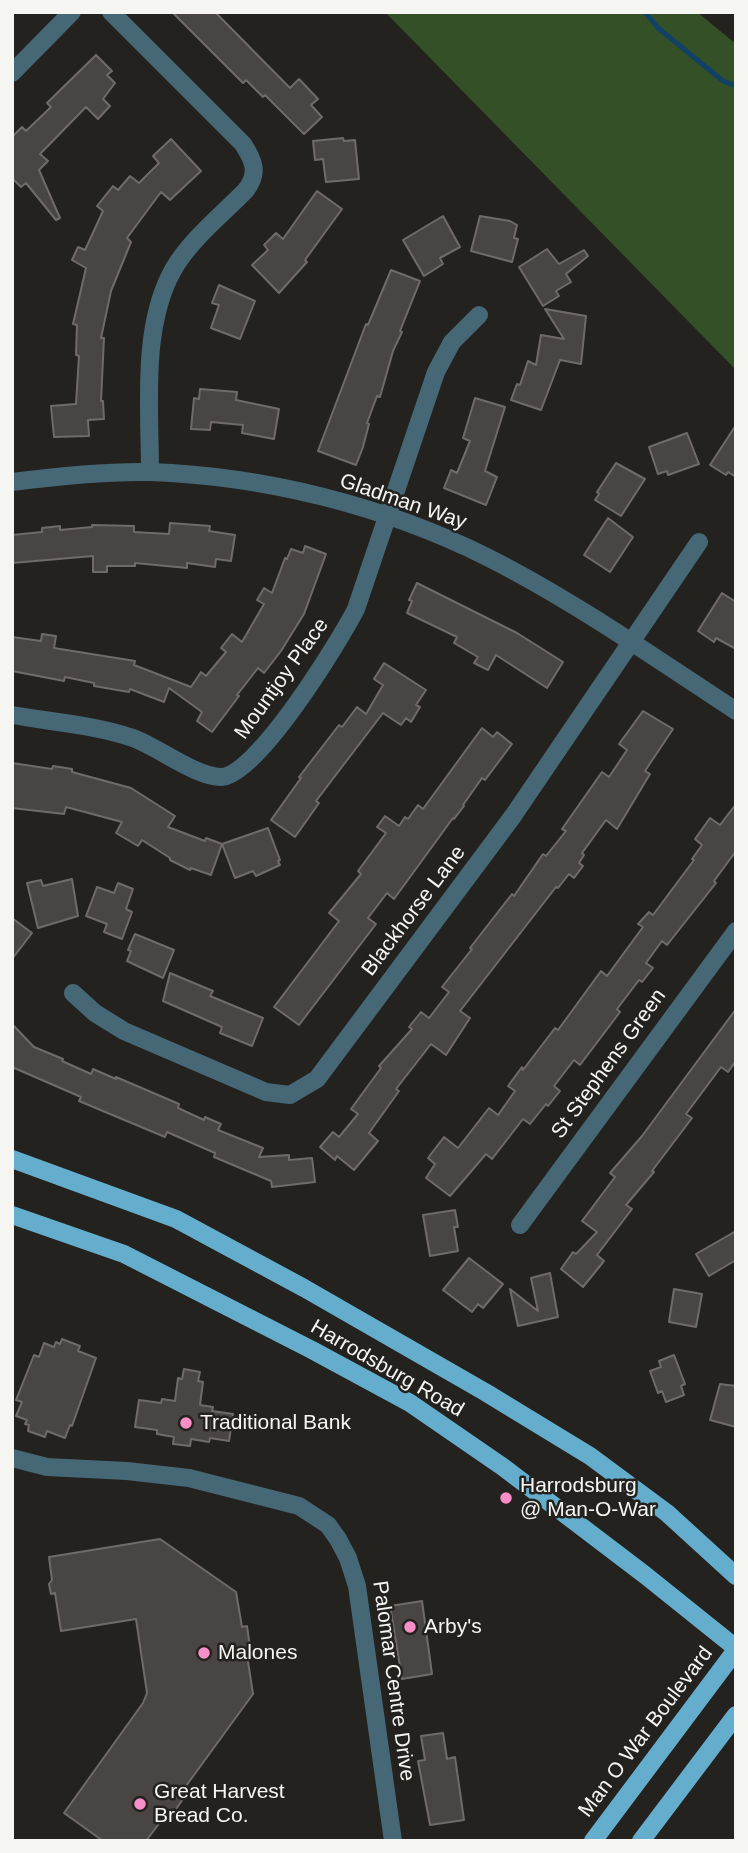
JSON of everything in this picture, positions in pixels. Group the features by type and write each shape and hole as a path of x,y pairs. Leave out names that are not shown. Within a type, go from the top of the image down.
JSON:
{"main road":[{"name":"Harrodsburg Road","path":"12,1159 176,1219 304,1288 473,1385 590,1456 667,1513 736,1576"},
{"name":"Harrodsburg Road","path":"12,1215 124,1254 410,1403 503,1467 645,1575 736,1649"},
{"name":"Man O War Boulevard","path":"593,1841 736,1649"},
{"path":"641,1841 736,1715"}],"street":[{"path":"12,73 72,12"},
{"path":"111,12 243,144 254,170 253,181 246,190 186,252 173,270 159,302 152,345 150,472"},
{"name":"Mountjoy Place","path":"12,715 132,738 208,775 222,777 251,761 341,639 356,609 436,372 452,342 479,315"},
{"name":"Gladman Way","path":"12,482 56,476 150,472 257,484 388,516 485,556 516,572 736,711"},
{"name":"Blackhorse Lane","path":"72,993 95,1013 124,1031 266,1092 290,1095 317,1079 513,816 699,542"},
{"name":"St Stephens Green","path":"520,1224 736,931"},
{"name":"Palomar Centre Drive","path":"12,1458 47,1467 127,1471 189,1478 299,1506 328,1525 348,1558 357,1586 393,1841"}],"green space":[{"path":"385,12 697,12 736,44 736,370"}],"building":[{"path":"172,12 215,12 290,88 299,79 318,99 311,105 322,117 304,134 265,95 263,97 246,80 243,83"},
{"path":"96,55 112,71 107,75 115,83 103,99 110,106 98,119 86,107 40,154 48,161 39,170 60,218 56,220 26,183 21,187 12,178 12,137 22,127 26,131 51,107 47,103"},
{"path":"343,138 344,141 355,140 359,179 326,182 323,159 315,160 313,141"},
{"path":"171,139 201,171 170,200 161,192 127,238 131,242 111,291 101,338 104,338 101,401 104,419 88,420 89,436 54,437 51,406 76,404 79,356 76,355 77,325 73,324 86,268 72,260 78,247 85,250 103,211 97,206 113,186 118,190 130,176 139,183 159,163 153,156"},
{"path":"317,191 342,209 305,260 307,262 279,293 252,265 268,250 264,245 276,233 283,239"},
{"path":"443,216 460,247 440,258 443,264 424,276 403,240"},
{"path":"480,216 510,221 517,225 514,238 518,239 512,262 471,251"},
{"path":"547,249 559,264 584,250 588,256 566,274 571,282 556,291 559,296 543,306 519,267"},
{"path":"391,270 420,281 393,351 380,397 377,396 367,423 369,424 363,447 356,465 318,451 366,324 368,325"},
{"path":"219,285 255,301 240,339 211,328 219,305 212,303"},
{"path":"545,309 586,316 581,364 560,360 541,410 511,400 517,384 520,385 528,361 536,365 541,335 564,339"},
{"path":"200,389 237,392 236,400 279,409 274,439 242,433 243,425 211,422 210,430 191,429 194,398 199,399"},
{"path":"475,398 505,407 485,471 497,477 486,505 444,488 451,470 457,473 470,441 463,438"},
{"path":"736,425 736,477 728,472 726,475 710,465"},
{"path":"687,433 699,464 668,475 667,471 658,474 649,447"},
{"path":"616,463 645,479 621,516 595,500 599,494 597,492"},
{"path":"608,518 633,537 610,572 584,555"},
{"path":"170,523 210,526 209,531 235,535 231,561 216,559 215,567 187,563 187,568 135,563 135,566 107,566 107,572 93,572 93,556 12,563 12,535 42,532 42,528 60,526 60,530 92,525 134,526 134,532 169,534"},
{"path":"305,546 326,554 304,614 264,673 258,668 212,732 197,721 202,712 169,688 164,702 130,689 129,692 94,686 94,683 65,677 64,681 12,671 12,637 41,641 42,634 56,636 54,648 135,661 134,665 191,687 201,672 206,676 226,652 221,648 232,634 242,642 264,604 257,600 264,588 272,593 291,549 303,553"},
{"path":"417,583 517,633 563,662 547,688 496,655 488,670 474,663 478,657 454,643 457,637 407,613 412,601 409,600"},
{"path":"722,593 736,602 736,649 716,638 714,642 698,631"},
{"path":"384,663 426,690 416,705 420,707 411,722 406,718 401,725 383,713 316,801 319,803 295,837 271,820 301,778 299,777 339,725 342,727 357,707 366,714 383,685 374,679"},
{"path":"643,711 673,729 645,771 650,774 617,829 606,820 582,853 584,855 579,863 583,866 574,878 569,874 558,888 556,887 460,1011 470,1018 446,1055 431,1044 396,1089 399,1091 369,1133 378,1141 354,1170 337,1156 335,1160 320,1147 333,1132 339,1137 358,1114 351,1109 381,1068 379,1066 412,1029 409,1027 421,1012 429,1018 449,992 442,987 472,949 470,948 512,894 514,896 543,854 546,856 566,831 562,829 602,772 609,777 627,750 619,744"},
{"path":"482,728 493,737 497,732 512,744 485,780 482,778 394,899 387,893 368,918 376,924 299,1025 274,1007 339,921 329,913 361,874 358,871 386,833 377,827 385,816 399,826 418,805 423,809"},
{"path":"12,763 72,769 72,772 131,788 175,816 168,827 205,841 206,838 222,844 211,875 191,868 190,870 170,860 142,840 138,846 116,833 122,822 66,807 64,814 12,808"},
{"path":"736,804 736,851 714,881 716,883 667,945 662,941 646,963 653,968 642,982 639,980 617,1009 620,1012 580,1065 574,1060 554,1086 560,1091 548,1106 546,1104 530,1124 523,1119 492,1159 486,1154 450,1196 426,1178 435,1164 428,1158 444,1137 458,1148 489,1108 498,1115 515,1091 508,1086 522,1067 523,1070 555,1028 558,1030 601,971 607,976 643,927 638,924 649,912 653,915 694,860 692,859 702,845 695,839 710,818 720,825"},
{"path":"268,828 280,865 256,876 253,871 235,878 222,844"},
{"path":"72,879 78,916 38,928 27,883 41,880 43,886"},
{"path":"118,883 133,889 126,909 132,912 122,939 104,932 107,924 86,916 97,887 114,893"},
{"path":"12,918 32,933 12,959"},
{"path":"135,934 174,950 163,978 127,961 131,951 128,950"},
{"path":"170,973 213,991 210,996 263,1018 252,1046 220,1033 222,1027 163,1001"},
{"path":"736,1009 736,1061 728,1072 721,1067 686,1114 692,1118 652,1171 654,1172 626,1205 632,1209 597,1255 604,1261 583,1287 561,1269 573,1252 576,1254 597,1232 582,1221 615,1177 610,1173 642,1136"},
{"path":"12,1024 34,1047 63,1059 62,1061 91,1074 93,1069 116,1077 179,1104 178,1108 204,1120 205,1117 221,1124 218,1130 263,1148 259,1157 289,1155 289,1160 312,1158 315,1182 272,1187 271,1181 214,1157 215,1153 167,1132 165,1137 79,1101 81,1097 12,1067"},
{"path":"455,1210 458,1227 454,1227 458,1251 430,1256 423,1215"},
{"path":"736,1231 736,1260 709,1276 696,1254"},
{"path":"469,1258 503,1284 483,1308 478,1304 472,1312 443,1290"},
{"path":"550,1273 558,1317 518,1326 510,1289 538,1311 531,1278"},
{"path":"674,1289 702,1294 696,1327 669,1322"},
{"path":"62,1339 80,1346 78,1351 96,1358 72,1426 70,1425 65,1438 47,1431 45,1437 28,1431 29,1425 25,1424 27,1420 16,1416 22,1402 16,1400 34,1355 39,1357 44,1343 54,1347 56,1342 60,1344"},
{"path":"674,1355 685,1384 681,1386 684,1395 666,1402 662,1391 658,1393 650,1371 661,1367 659,1361"},
{"path":"184,1369 200,1372 198,1381 203,1382 200,1405 213,1407 212,1411 233,1414 229,1441 191,1439 190,1446 173,1444 174,1437 157,1434 157,1430 135,1427 139,1400 161,1403 162,1399 175,1401 178,1378 182,1379"},
{"path":"720,1384 736,1386 736,1427 710,1420"},
{"path":"160,1539 236,1592 242,1627 247,1626 251,1654 247,1655 253,1694 186,1786 190,1789 174,1812 170,1809 146,1841 103,1841 64,1813 143,1703 147,1693 136,1619 61,1631 55,1593 51,1594 49,1584 52,1580 49,1557"},
{"name":"Arby's","path":"422,1601 432,1674 402,1679 390,1606"},
{"path":"443,1733 447,1759 455,1757 464,1820 430,1825 418,1761 425,1760 421,1736"}],"waterway":[{"path":"645,12 658,28 723,81 736,86"}],"place":[{"name":"Traditional Bank","path":"186,1423"},
{"name":"Harrodsburg @ Man-O-War","path":"506,1498"},
{"name":"Arby's","path":"410,1627"},
{"name":"Malones","path":"204,1653"},
{"name":"Great Harvest Bread Co.","path":"140,1804"}]}
